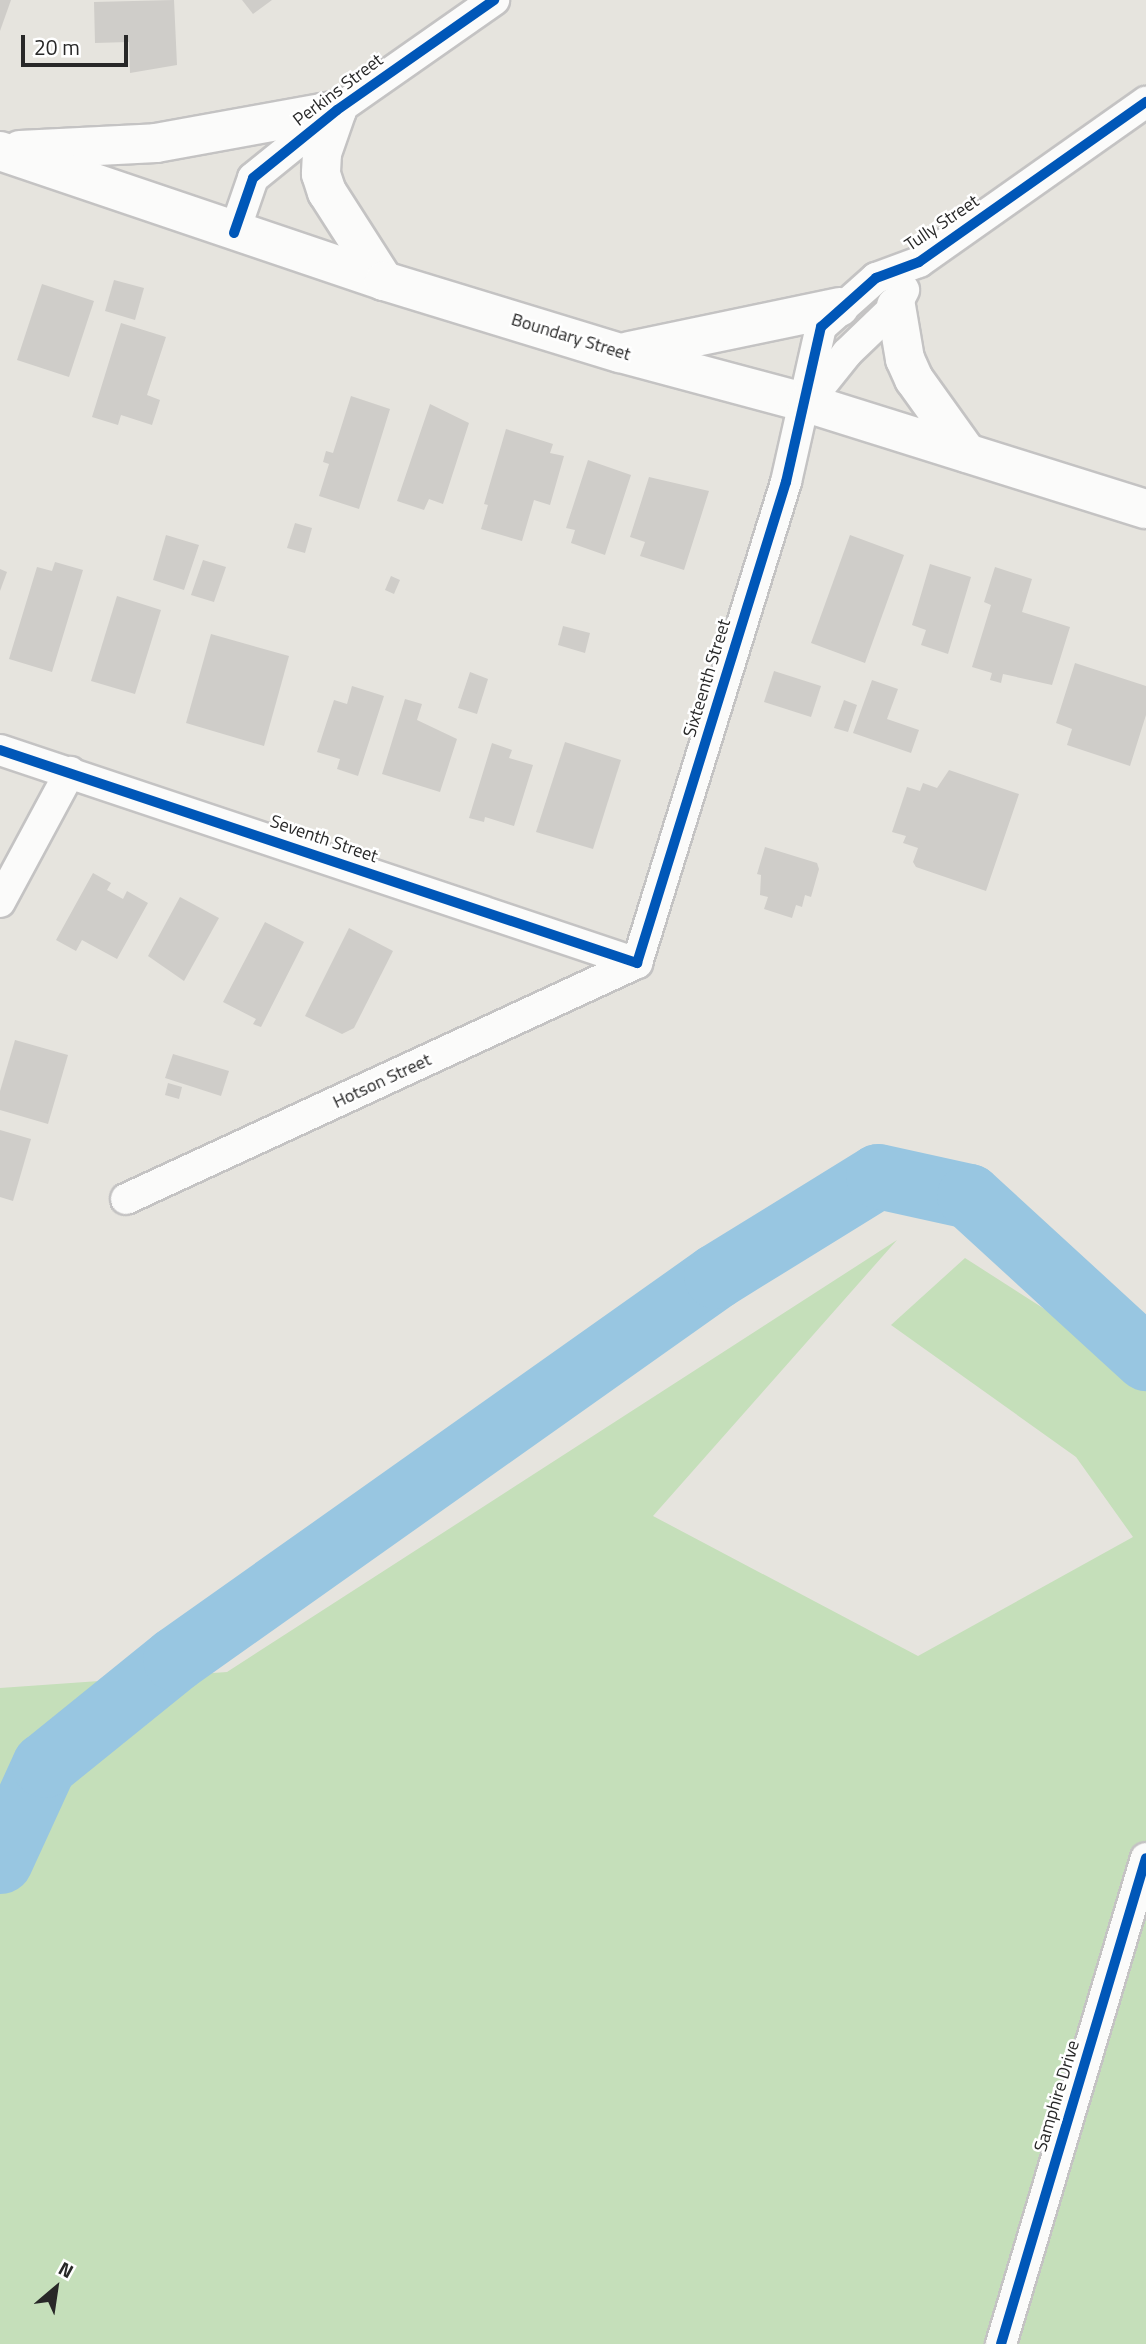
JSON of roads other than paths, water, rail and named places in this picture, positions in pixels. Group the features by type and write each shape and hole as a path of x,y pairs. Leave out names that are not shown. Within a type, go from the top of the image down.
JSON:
{"main road":[{"path":"0,151 156,143 337,110 323,153 321,174 327,192 384,281"},
{"name":"Boundary Street","path":"0,151 234,233 384,281 620,353 807,402 1146,509"},
{"path":"896,306 905,359 914,379 967,453"},
{"path":"620,353 839,307"}],"street":[{"name":"Perkins Street","path":"234,233 253,177 337,110 494,0"},
{"name":"Tully Street","path":"807,402 815,341 839,307 876,278 919,262 1146,102"},
{"name":"Tully Street","path":"807,402 847,353 896,306 919,262"},
{"name":"Sixteenth Street","path":"637,963 807,402"},
{"name":"Seventh Street","path":"0,750 637,963"},
{"path":"0,902 71,772"},
{"name":"Hotson Street","path":"126,1199 637,963"},
{"name":"Samphire Drive","path":"1001,2344 1146,1858"}],"waterway":[{"path":"0,1861 44,1765 175,1659 716,1276 878,1176 969,1196 1146,1358"}]}
